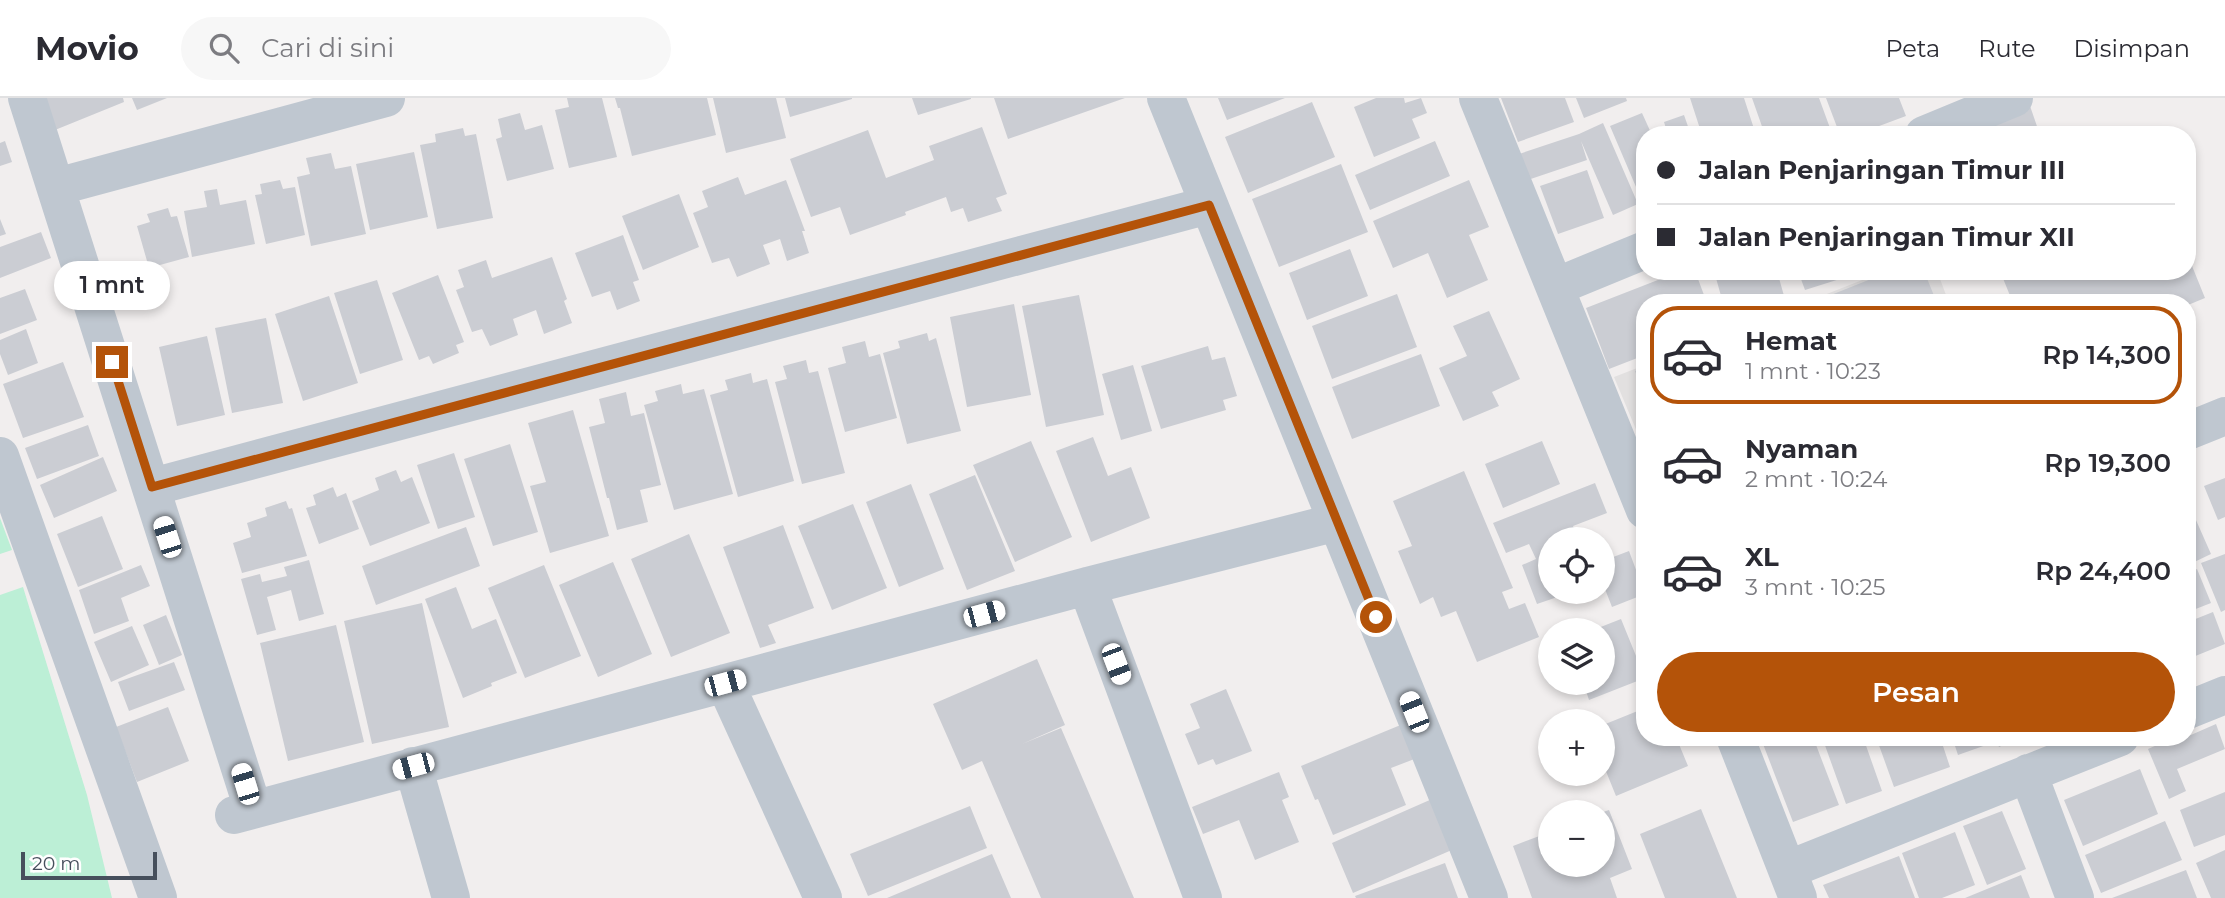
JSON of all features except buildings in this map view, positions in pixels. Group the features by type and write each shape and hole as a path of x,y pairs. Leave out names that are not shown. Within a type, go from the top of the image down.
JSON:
{"street":[{"path":"27,98 152,487 244,812 1087,586 1337,522"},
{"path":"57,187 386,98"},
{"path":"1166,98 1489,898"},
{"path":"1478,98 1636,488"},
{"path":"1946,126 2014,98"},
{"path":"152,487 1209,205"},
{"path":"1555,286 1636,254"},
{"path":"2196,428 2225,416"},
{"path":"0,456 158,898"},
{"path":"1087,586 1203,898"},
{"path":"725,683 823,898"},
{"path":"2196,707 2225,695"},
{"path":"1738,746 1792,884 2028,773 2097,746"},
{"path":"413,766 451,898"},
{"path":"2028,773 2075,898"}],"shaded area":[{"path":"1862,280 1940,280 1946,294 1827,294"},
{"path":"1636,368 1636,430 1614,377"}],"green space":[{"path":"0,518 12,550 0,554"},
{"path":"23,587 87,795 112,898 0,898 0,595"}],"route":[{"path":"112,362 152,487 1209,205 1376,617"}]}
